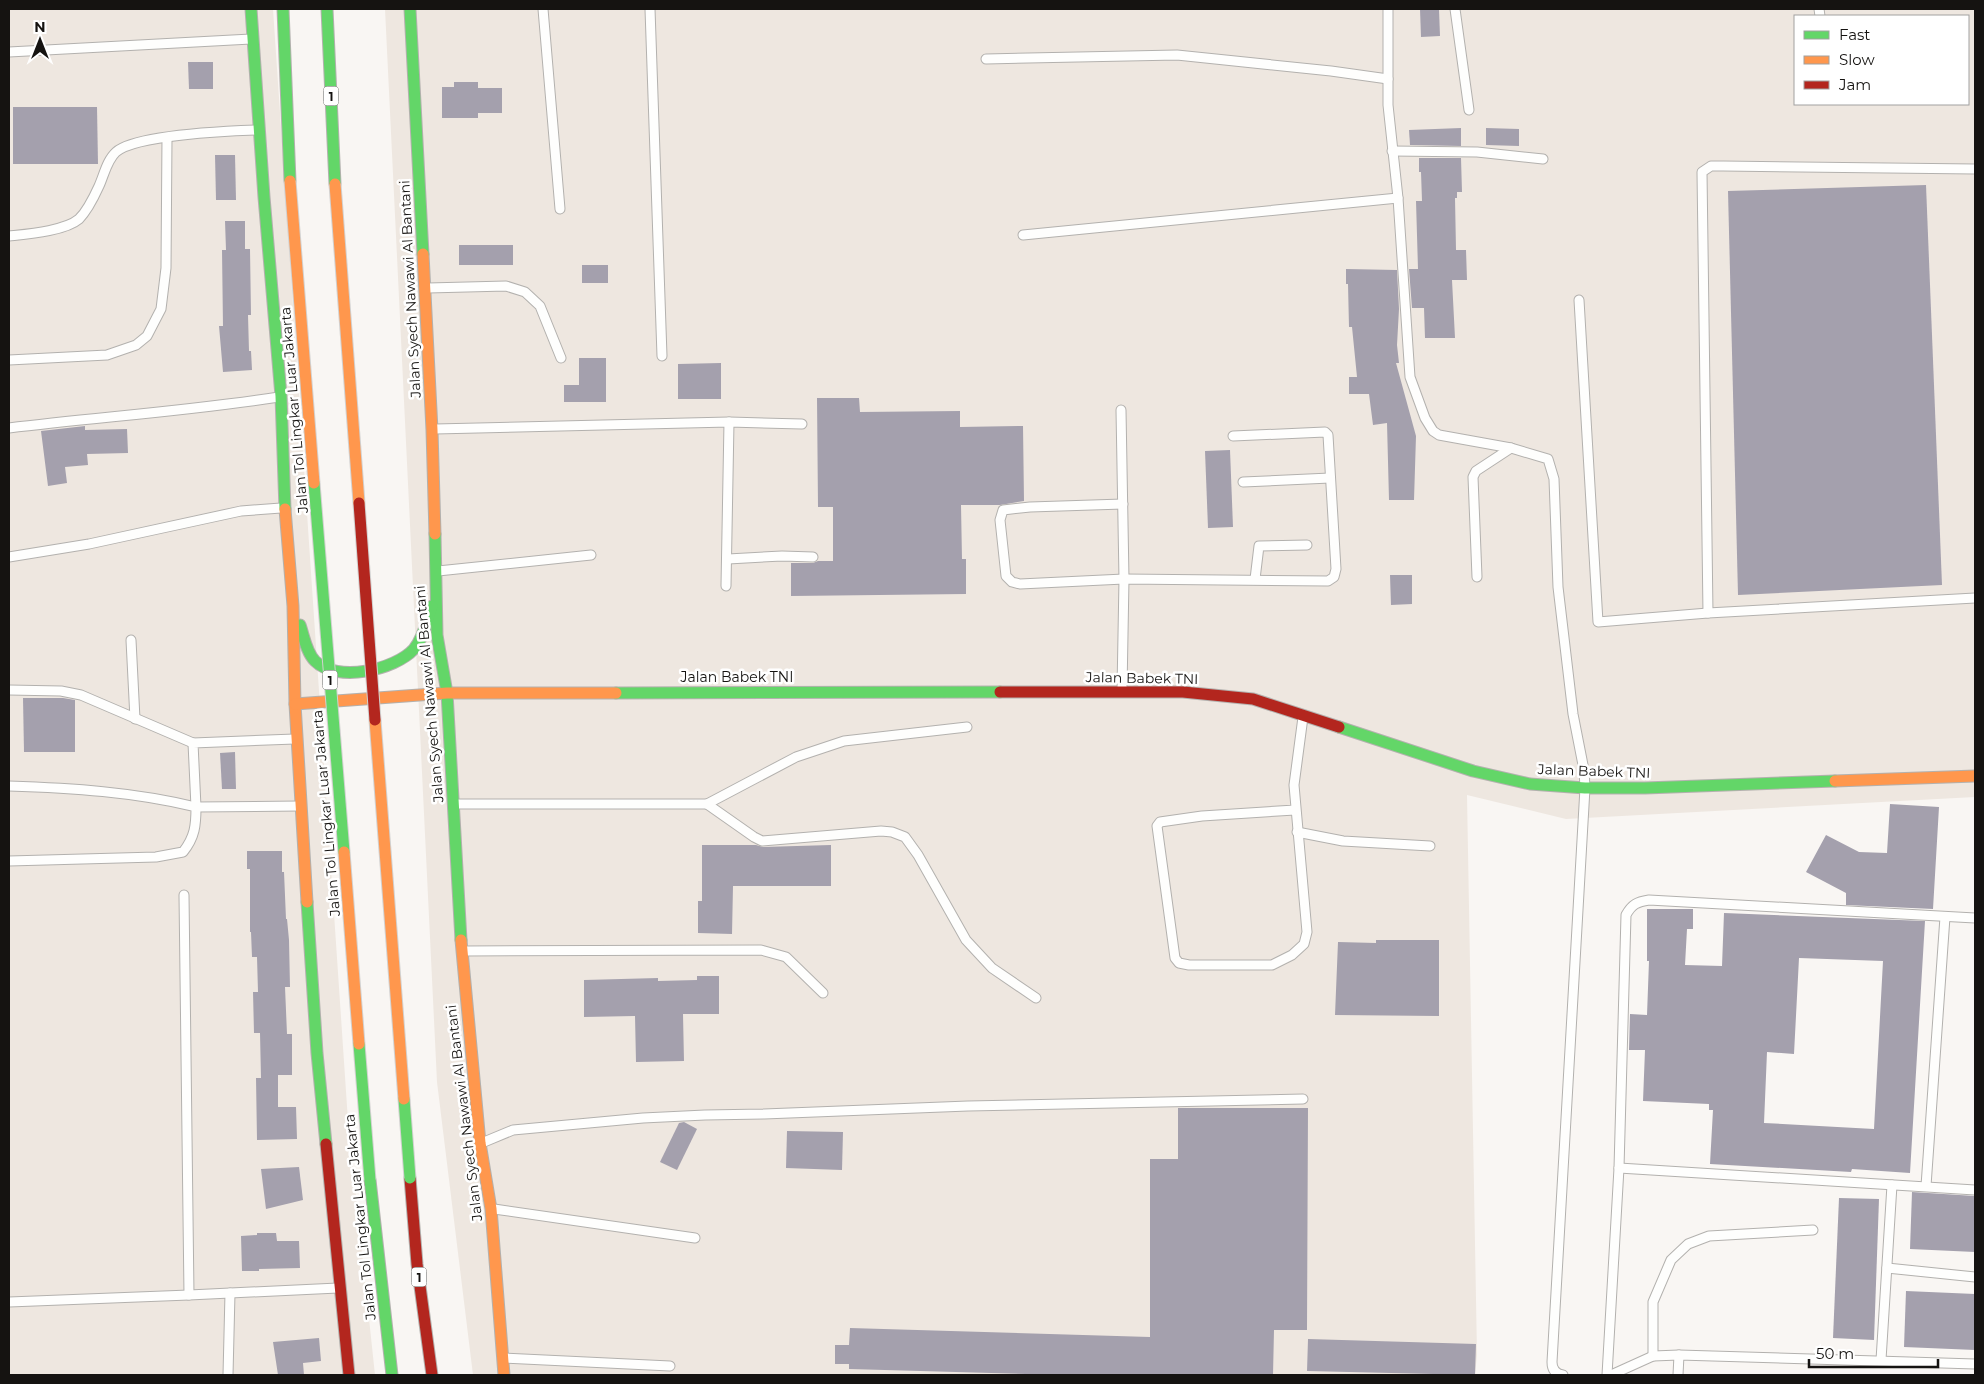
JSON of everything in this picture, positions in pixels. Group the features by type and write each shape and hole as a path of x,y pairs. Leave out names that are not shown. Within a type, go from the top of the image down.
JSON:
{"main road":[{"path":"251,9 281,396 285,508 293,606 295,704 322,1112 349,1375"},
{"name":"Jalan Tol Lingkar Luar Jakarta","path":"283,9 290,181 370,1180 392,1375"},
{"name":"1","path":"328,9 335,184 410,1178 418,1264 432,1375"},
{"name":"Jalan Syech Nawawi Al Bantani","path":"410,9 426,288 437,635 446,693 462,951 480,1143 491,1209 504,1375"},
{"path":"293,606 311,656 316,662 326,669 360,672 389,666 406,657 416,648 423,633 435,595"},
{"name":"Jalan Babek TNI","path":"295,704 446,693 1183,692 1253,699 1304,714 1473,771 1530,784 1585,788 1646,788 1975,776"}],"lane":[{"path":"543,9 560,209"},
{"path":"650,9 662,356"},
{"path":"1388,9 1388,79 1392,151 1398,198 1410,377 1425,418 1433,431 1440,435 1511,448 1548,459 1552,468 1556,504 1555,535 1558,587 1573,714 1584,770 1585,788 1552,1362 1554,1370 1558,1374 1563,1375"},
{"path":"1455,9 1469,110"},
{"path":"9,52 254,39"},
{"path":"986,59 1177,55 1388,79"},
{"path":"9,236 63,227 79,219 93,201 109,162 117,151 135,144 167,138 260,129"},
{"path":"9,360 107,355 136,345 147,336 161,309 166,268 167,138"},
{"path":"1392,151 1477,152 1543,160"},
{"path":"1708,613 1702,172 1712,166 1975,169"},
{"path":"1023,235 1398,198"},
{"path":"426,288 506,286 525,292 540,306 561,358"},
{"path":"1580,300 1598,622 1708,613 1975,598"},
{"path":"9,428 87,418 214,407 281,396"},
{"path":"1121,410 1124,579 1122,692"},
{"path":"432,430 729,422 802,424"},
{"path":"726,586 728,559 729,422"},
{"path":"1123,504 1008,508 1003,510 1000,520 1006,576 1012,582 1020,584 1124,579 1328,581 1334,577 1336,569 1328,435 1325,432 1234,436"},
{"path":"1477,577 1473,477 1476,471 1511,448"},
{"path":"1243,482 1330,478"},
{"path":"9,557 89,544 241,511 285,508"},
{"path":"1255,579 1258,546 1307,545"},
{"path":"435,571 591,556"},
{"path":"728,559 782,556 813,557"},
{"path":"131,640 135,719"},
{"path":"9,690 61,691 81,695 193,743 298,739"},
{"path":"1295,810 1202,816 1160,822 1157,826 1175,958 1179,963 1189,965 1272,965 1292,956 1304,944 1308,932 1294,785 1304,714"},
{"path":"453,804 707,804 796,757 844,741 967,727"},
{"path":"9,861 156,857 183,852 194,836 196,827 193,743"},
{"path":"9,786 57,788 164,799 196,807 302,806"},
{"path":"707,804 762,841 881,831 892,832 905,838 918,855 966,940 992,968 1036,998"},
{"path":"1297,832 1343,841 1430,846"},
{"path":"184,895 189,1296"},
{"path":"1975,918 1649,900 1634,904 1626,914 1619,1168 1609,1375 1654,1356 1679,1355 1975,1364"},
{"path":"1926,1186 1944,917"},
{"path":"462,951 761,950 786,958 823,993"},
{"path":"480,1143 513,1130 643,1118 968,1106 1303,1099"},
{"path":"1619,1168 1975,1190"},
{"path":"1881,1360 1892,1185"},
{"path":"491,1209 695,1238"},
{"path":"1654,1356 1654,1302 1670,1260 1688,1244 1709,1236 1813,1230"},
{"path":"1887,1268 1975,1277"},
{"path":"9,1302 189,1296 341,1288"},
{"path":"228,1375 230,1294"},
{"path":"1678,1375 1679,1355"},
{"path":"503,1358 670,1366"}],"shaded area":[{"path":"9,9 273,9 348,1121 375,1375 9,1375"},
{"path":"385,9 1975,9 1975,797 1566,819 1467,795 1477,1355 1475,1375 473,1375 437,1082"}],"building":[{"path":"1420,9 1439,9 1440,36 1421,37"},
{"path":"188,62 213,62 213,89 189,89"},
{"path":"454,82 478,82 478,88 502,88 502,113 478,113 478,118 442,118 442,87 454,87"},
{"path":"13,107 97,107 98,164 13,164"},
{"path":"1461,128 1461,146 1410,145 1409,130"},
{"path":"1486,128 1519,129 1519,146 1486,145"},
{"path":"215,155 235,155 236,200 216,200"},
{"path":"1419,158 1461,158 1462,192 1457,192 1457,198 1455,198 1456,250 1466,250 1467,280 1452,280 1455,338 1425,338 1424,308 1412,308 1409,269 1418,269 1416,201 1422,201"},
{"path":"1926,185 1942,585 1738,595 1728,191"},
{"path":"225,221 245,221 245,249 250,249 251,315 248,315 249,351 251,351 252,370 223,372 219,326 223,326 222,250 226,250"},
{"path":"459,245 513,245 513,265 459,265"},
{"path":"582,265 608,265 608,283 582,283"},
{"path":"1346,269 1397,270 1399,309 1397,345 1399,363 1396,363 1416,436 1414,500 1389,500 1387,423 1373,425 1369,394 1349,394 1349,377 1357,377 1352,327 1349,327"},
{"path":"579,358 606,358 606,402 564,402 564,385 579,385"},
{"path":"721,363 721,399 678,399 678,364"},
{"path":"817,398 859,398 860,412 960,411 960,427 1023,426 1024,501 1000,505 961,505 962,559 966,559 966,594 791,596 791,563 833,561 833,507 818,507"},
{"path":"85,426 85,430 127,429 128,453 87,454 88,465 65,467 67,483 48,486 41,431"},
{"path":"1230,450 1233,527 1208,528 1205,451"},
{"path":"1390,575 1412,575 1412,604 1391,605"},
{"path":"23,698 63,698 75,700 75,752 24,752"},
{"path":"235,752 236,789 222,789 220,753"},
{"path":"1890,804 1939,807 1933,909 1846,905 1846,893 1806,872 1826,835 1859,852 1887,853"},
{"path":"702,845 756,845 763,847 831,845 831,886 733,886 732,934 698,933 698,901 702,901"},
{"path":"247,851 282,851 282,872 284,872 289,940 290,987 285,987 287,1034 292,1034 292,1075 278,1075 278,1107 296,1107 297,1139 257,1140 256,1078 261,1078 260,1033 254,1033 253,992 258,992 257,957 252,957 250,869 247,869"},
{"path":"1647,909 1693,909 1693,929 1687,929 1685,965 1722,966 1724,913 1925,921 1910,1173 1852,1169 1851,1172 1710,1164 1713,1110 1709,1110 1709,1104 1643,1101 1645,1050 1629,1050 1630,1014 1647,1015 1649,961 1647,961","holes":["1799,958 1883,961 1874,1129 1764,1123 1767,1052 1794,1054"]},
{"path":"1376,940 1439,940 1439,1016 1335,1015 1338,942 1376,943"},
{"path":"697,976 719,976 719,1014 683,1014 684,1061 636,1062 635,1016 584,1017 584,980 658,978 658,981 697,980"},
{"path":"1178,1108 1308,1108 1307,1330 1274,1330 1273,1375 1065,1375 849,1369 849,1364 835,1364 835,1345 849,1345 850,1328 1150,1337 1150,1159 1178,1159"},
{"path":"684,1122 697,1129 677,1170 660,1162 679,1123"},
{"path":"787,1131 843,1132 842,1170 786,1168"},
{"path":"299,1167 303,1200 266,1209 261,1169"},
{"path":"1912,1192 1975,1196 1975,1252 1910,1249"},
{"path":"1839,1198 1879,1199 1874,1340 1833,1338"},
{"path":"257,1233 276,1233 277,1241 299,1241 300,1268 242,1271 241,1236 257,1235"},
{"path":"1906,1291 1975,1294 1975,1350 1904,1347"},
{"path":"319,1338 321,1361 303,1363 304,1375 278,1375 273,1342"},
{"path":"1308,1339 1476,1344 1475,1375 1307,1371"}],"traffic: fast":[{"path":"251,9 264,197 281,396 285,509"},
{"path":"283,9 290,181"},
{"path":"327,9 335,184"},
{"path":"410,9 423,254"},
{"path":"314,483 344,852"},
{"path":"435,534 437,635 447,693 461,940"},
{"path":"300,625 307,649 315,661 325,668 337,671 366,671 394,663 414,649 423,634 432,606"},
{"path":"616,693 1000,692"},
{"path":"1339,727 1473,771 1530,784 1585,788 1645,788 1835,781"},
{"path":"307,902 317,1053 326,1144"},
{"path":"359,1044 370,1180"},
{"path":"404,1099 410,1178"},
{"path":"370,1180 392,1375"}],"traffic: slow":[{"path":"290,181 314,483"},
{"path":"335,184 359,503"},
{"path":"423,254 435,534"},
{"path":"285,509 293,606 295,704 307,902"},
{"path":"295,704 447,693 616,693"},
{"path":"375,720 404,1099"},
{"path":"1835,781 1975,776"},
{"path":"344,852 359,1044"},
{"path":"461,940 480,1143 491,1209 504,1375"}],"traffic: jam":[{"path":"359,503 375,720"},
{"path":"1000,692 1183,692 1253,699 1339,727"},
{"path":"326,1144 349,1375"},
{"path":"410,1178 417,1264 432,1375"}]}
